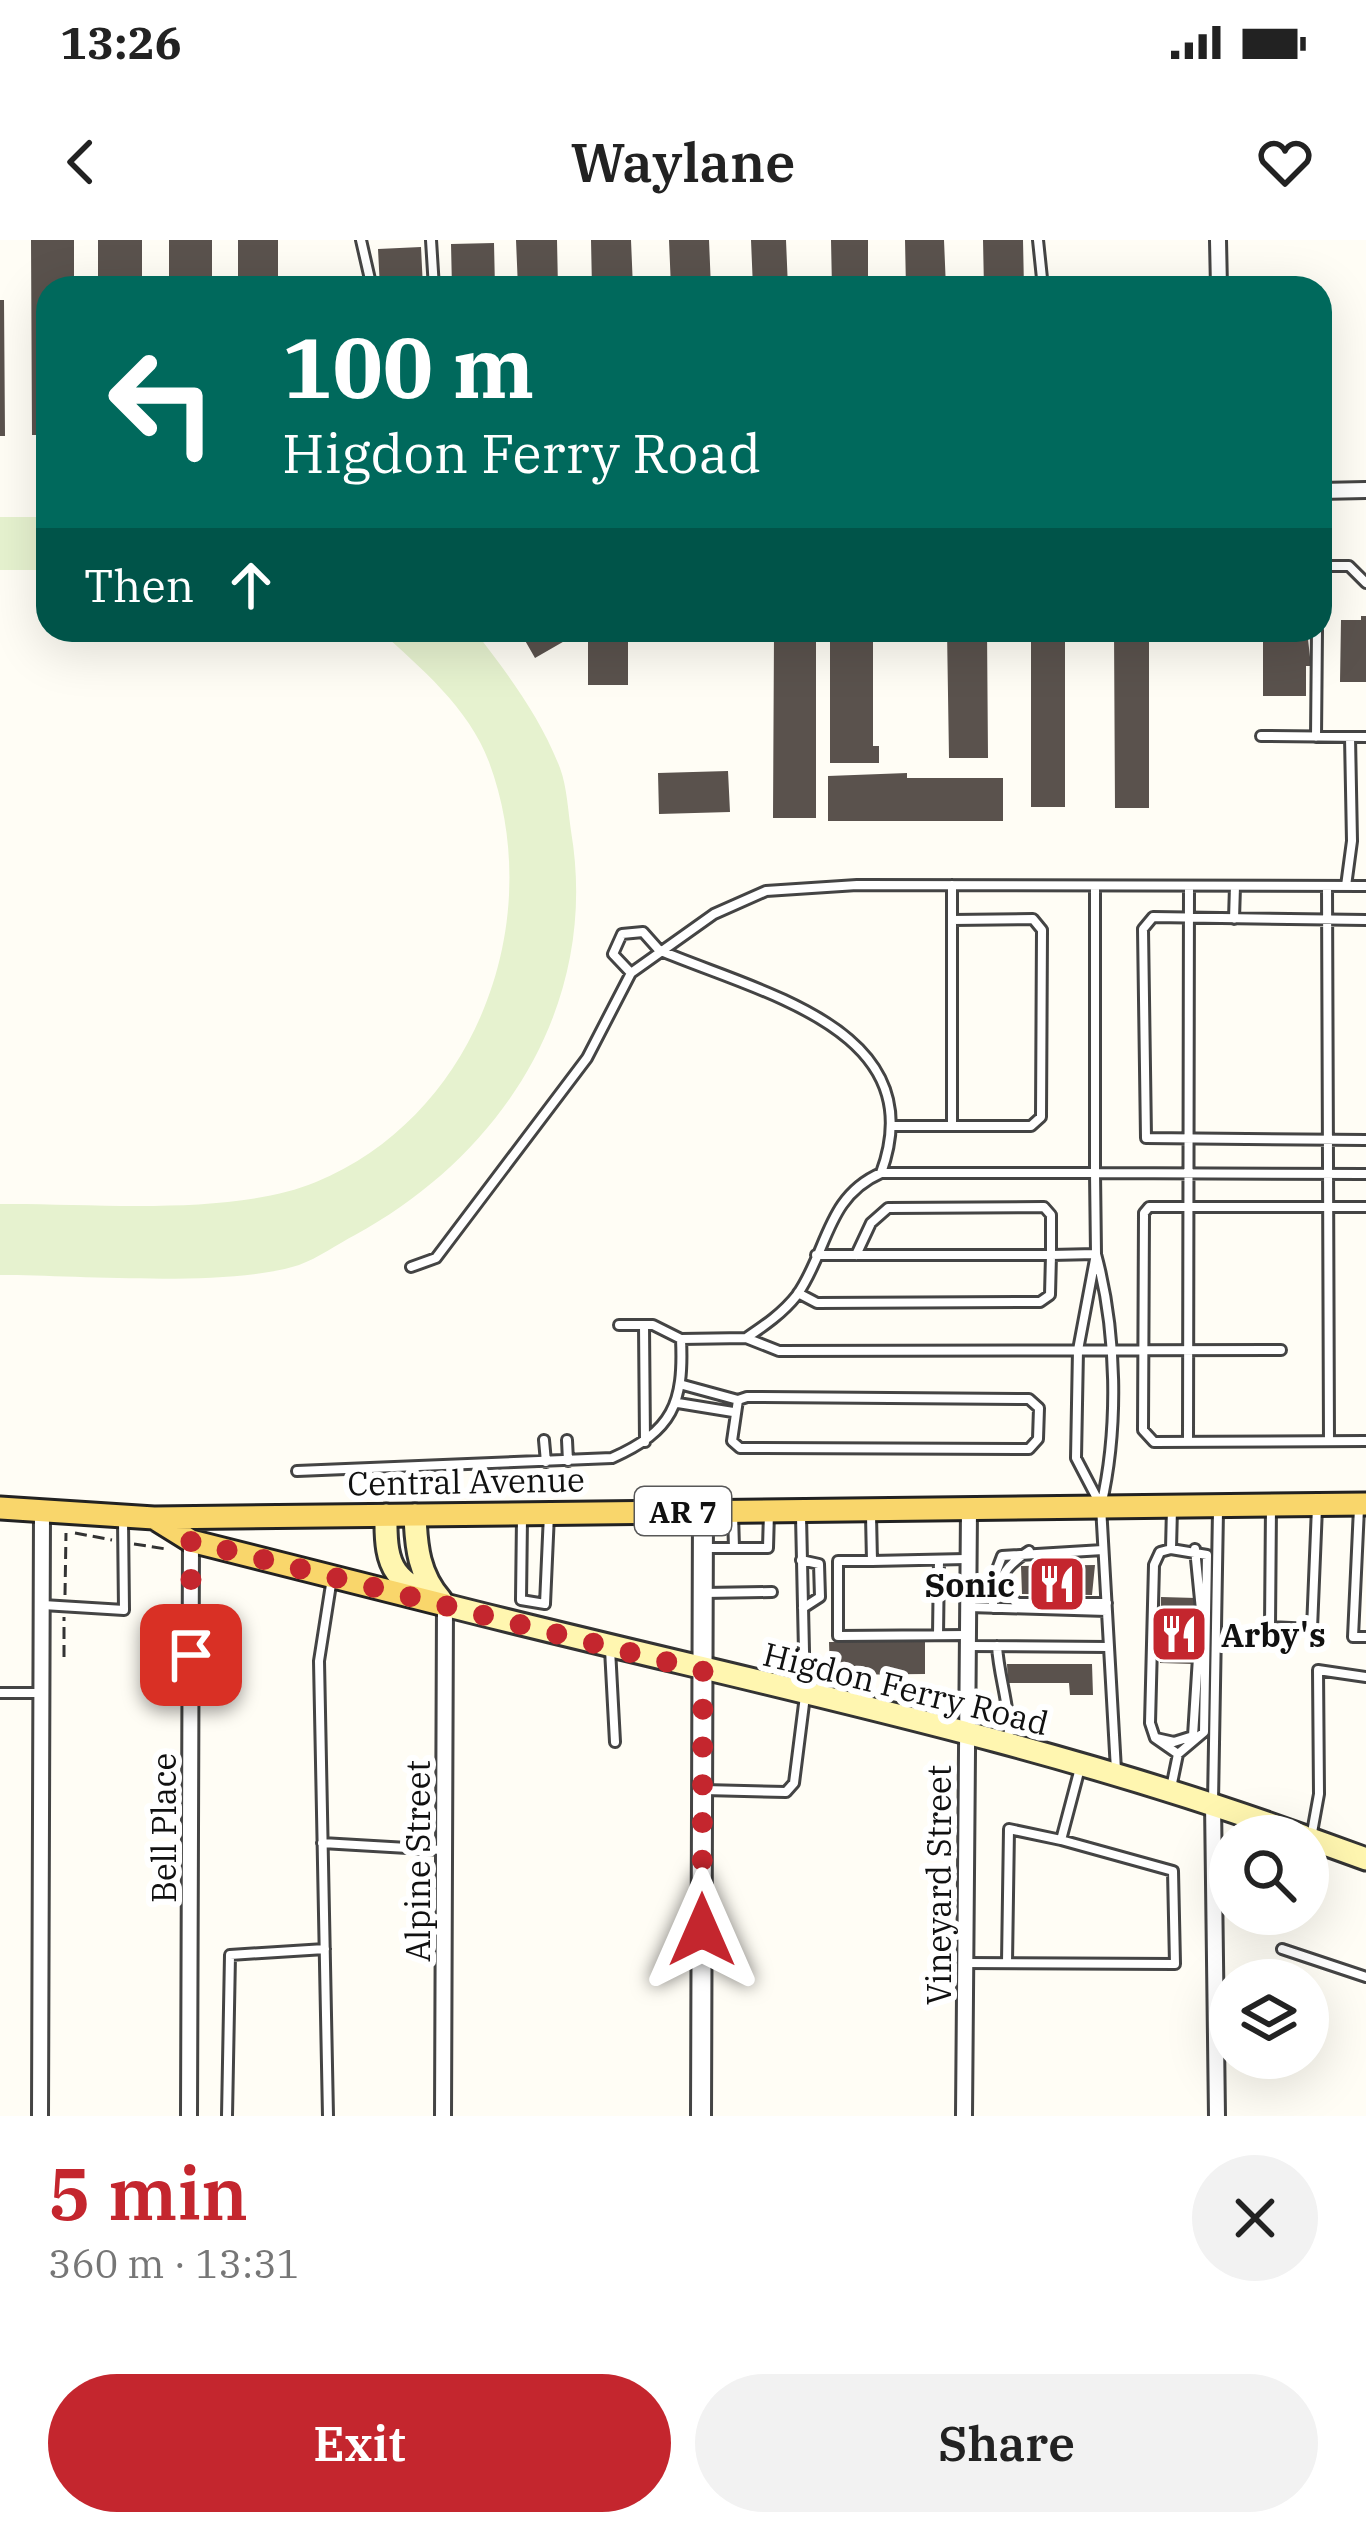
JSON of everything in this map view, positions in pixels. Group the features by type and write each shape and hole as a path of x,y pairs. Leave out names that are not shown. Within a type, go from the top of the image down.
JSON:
{"main road":[{"name":"Central Avenue","path":"0,1508 154,1518 1362,1504"},
{"name":"Higdon Ferry Road","path":"386,1515 386,1557 393,1571 445,1605 965,1735 1245,1815"},
{"path":"415,1515 427,1584 445,1605"},
{"path":"154,1518 191,1547 445,1605"},
{"name":"Higdon Ferry Road","path":"1329,1846 1366,1859"}],"street":[{"path":"1218,240 1219,276"},
{"path":"1332,491 1366,490"},
{"name":"Vineyard Street","path":"964,2116 969,1510"},
{"path":"701,2116 703,1511"},
{"path":"40,2116 42,1513"},
{"name":"Bell Place","path":"189,2116 191,1547"},
{"name":"Alpine Street","path":"442,2116 445,1605"},
{"path":"1213,1803 1217,2116"}],"lane":[{"path":"361,240 370,276"},
{"path":"431,240 433,276"},
{"path":"1038,240 1042,276"},
{"path":"1332,566 1349,566 1366,583"},
{"path":"1316,737 1318,642"},
{"path":"1262,736 1366,737"},
{"path":"1346,886 1352,842 1350,737"},
{"path":"411,1267 436,1258 587,1058 631,973 714,914 766,891 952,885 1366,886"},
{"path":"952,885 952,1125"},
{"path":"1095,886 1096,1254 1078,1350 1076,1458 1101,1506"},
{"path":"1188,1442 1190,886"},
{"path":"1234,919 1235,886"},
{"path":"1327,886 1329,1441"},
{"path":"1366,920 1153,917 1143,929 1143,1129 1152,1140 1366,1140"},
{"path":"895,1126 1031,1126 1041,1117 1042,930 1033,920 952,920"},
{"path":"631,973 613,954 622,934 644,932 658,950 810,1013 856,1042 881,1071 892,1095 895,1126 881,1173"},
{"path":"746,1338 798,1293 836,1208 860,1183 881,1173 1366,1174"},
{"path":"798,1293 817,1303 1040,1302 1050,1295 1051,1215 1044,1207 888,1208 871,1223 856,1255"},
{"path":"1366,1207 1149,1207 1144,1213 1143,1350 1143,1430 1154,1442 1366,1441"},
{"path":"815,1255 1096,1254"},
{"path":"1096,1254 1106,1292 1110,1350 1110,1467 1101,1506 1117,1777"},
{"path":"619,1324 644,1325 681,1339 746,1338 778,1351 1281,1350"},
{"path":"644,1325 645,1444"},
{"path":"297,1471 612,1458 645,1444 678,1403 683,1384 681,1339"},
{"path":"683,1384 738,1400 1029,1400 1039,1408 1039,1439 1029,1449 740,1448 732,1441 738,1400"},
{"path":"678,1403 733,1412"},
{"path":"544,1440 545,1462"},
{"path":"567,1440 568,1461"},
{"path":"1271,1504 1270,1627 1312,1629 1317,1504"},
{"path":"1362,1504 1353,1637 1366,1637"},
{"path":"1171,1549 1172,1505"},
{"path":"1213,1803 1218,1505"},
{"path":"871,1509 872,1561"},
{"path":"703,1548 767,1548 769,1510"},
{"path":"702,1790 791,1789 805,1696 801,1510"},
{"path":"734,1511 734,1548"},
{"path":"523,1514 521,1600 545,1604 549,1513"},
{"path":"42,1605 124,1610 123,1516"},
{"path":"993,1608 996,1564 1002,1556 1103,1550"},
{"path":"1155,1738 1174,1742 1193,1736 1201,1610 1196,1550"},
{"path":"1155,1738 1154,1565 1160,1552 1196,1550 1207,1555 1204,1732 1178,1754 1171,1792"},
{"path":"1029,1551 1005,1568 1000,1584 1006,1595 1018,1603 1107,1607"},
{"path":"968,1559 838,1562 838,1636 938,1635 997,1646 1108,1647"},
{"path":"801,1560 819,1564 820,1597 802,1609"},
{"path":"938,1635 939,1560"},
{"path":"328,2116 319,1660 333,1577"},
{"path":"703,1593 772,1592"},
{"path":"967,1607 1107,1607"},
{"path":"997,1646 999,1687 1011,1720 1008,1747"},
{"path":"610,1647 615,1742"},
{"path":"1313,1815 1319,1794 1318,1670 1366,1676"},
{"path":"0,1694 41,1694"},
{"path":"1155,1738 1178,1754"},
{"path":"1061,1840 1081,1767"},
{"path":"964,1963 1175,1964 1173,1871 1009,1829 1007,1962"},
{"path":"322,1844 444,1850"},
{"path":"227,2116 230,1955 325,1949"},
{"path":"1282,1949 1366,1977"}],"path":[{"path":"64,1657 66,1532 191,1547"}],"green space":[{"path":"0,517 36,517 36,570 0,570"},
{"path":"392,642 483,642 533,713 560,768 576,894 570,955 555,1013 530,1067 496,1117 456,1162 408,1201 299,1265 194,1278 0,1275 0,1204 161,1206 282,1193 316,1182 372,1152 419,1111 457,1062 485,1007 502,947 509,885 505,823 480,742 442,690"}],"building":[{"path":"31,240 74,240 74,276 36,276 36,435 32,435"},
{"path":"98,240 142,240 142,276 98,276"},
{"path":"169,240 212,240 212,276 169,276"},
{"path":"238,240 278,240 278,276 238,276"},
{"path":"516,240 557,240 558,276 518,276"},
{"path":"591,240 631,240 632,276 592,276"},
{"path":"669,240 709,240 710,276 670,276"},
{"path":"751,240 786,240 788,276 752,276"},
{"path":"831,240 868,240 868,276 832,276"},
{"path":"905,240 944,240 946,276 906,276"},
{"path":"983,240 1023,240 1024,276 984,276"},
{"path":"494,243 495,276 452,276 451,244"},
{"path":"421,247 422,276 379,276 378,249"},
{"path":"0,300 4,300 5,436 0,436"},
{"path":"1366,616 1366,682 1340,682 1341,620 1361,620"},
{"path":"526,642 563,642 535,658"},
{"path":"588,642 628,642 628,685 588,685"},
{"path":"774,642 816,642 816,818 773,818"},
{"path":"830,642 873,642 873,746 879,746 879,763 830,763"},
{"path":"947,642 987,642 988,758 949,758"},
{"path":"1031,642 1065,642 1065,807 1031,807"},
{"path":"1114,642 1149,642 1149,808 1115,808"},
{"path":"1263,642 1308,642 1311,666 1306,666 1306,696 1263,696"},
{"path":"728,771 730,812 659,814 658,773"},
{"path":"907,773 907,778 1003,778 1003,821 828,821 828,776"},
{"name":"Sonic","path":"1095,1565 1092,1595 1022,1594 1021,1566"},
{"name":"Arby's","path":"1161,1597 1196,1598 1193,1664 1160,1663"},
{"path":"829,1642 925,1642 925,1674 830,1675"},
{"path":"1007,1664 1092,1664 1093,1695 1070,1695 1069,1683 1008,1683"}],"place":[{"name":"Sonic","path":"1057,1584"},
{"name":"Arby's","path":"1179,1634"}],"route":[{"path":"191,1655 191,1541 703,1671 702,1930"}]}
